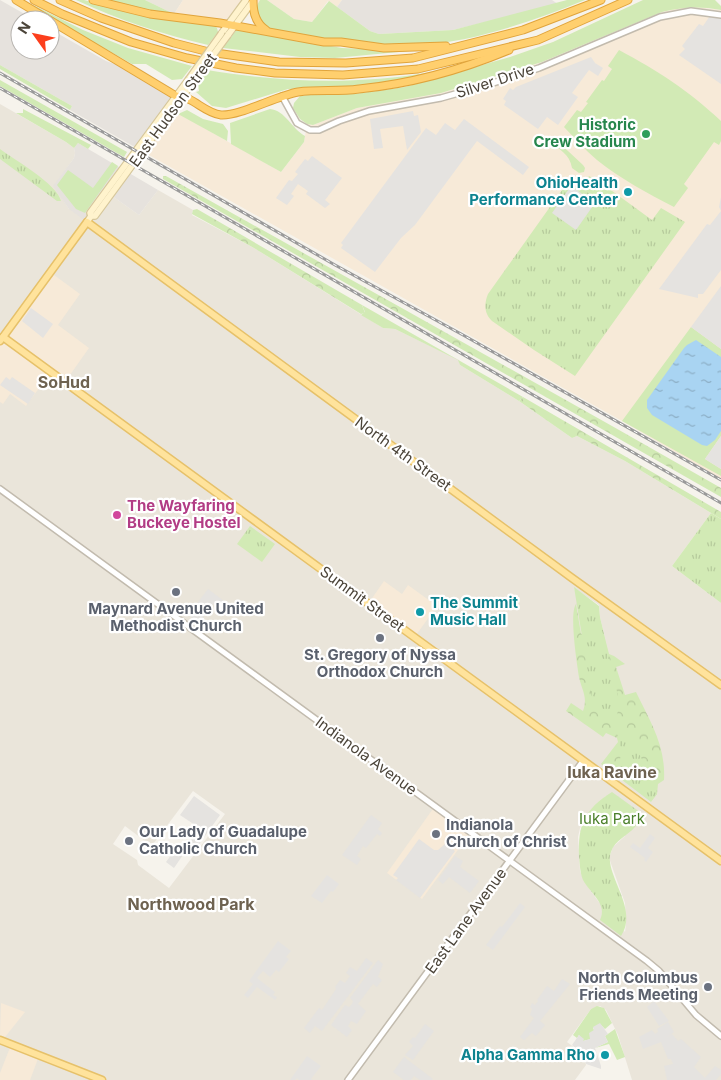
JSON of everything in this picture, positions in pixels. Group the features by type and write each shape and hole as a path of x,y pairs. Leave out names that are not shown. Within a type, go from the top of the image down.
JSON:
{"highway":[{"path":"16,0 180,96 221,115 298,92 357,90 406,83 481,62 538,40 628,0"},
{"path":"34,0 62,14 132,42 163,52 219,65 275,73 344,76 418,68 538,40"},
{"path":"60,0 101,18 174,43 216,53 279,62 327,63 413,58 523,30 601,0"},
{"path":"93,0 150,14 324,42 341,42 384,48 474,43"},
{"path":"253,0 254,16 260,26 270,33"}],"main road":[{"name":"East Hudson Street","path":"230,26 246,0"},
{"name":"East Hudson Street","path":"2,339 89,219 90,213 180,96 230,26 253,0"},
{"name":"North 4th Street","path":"89,219 572,578 721,685"},
{"name":"Summit Street","path":"2,339 721,861"},
{"path":"0,1040 102,1080"}],"street":[{"name":"Silver Drive","path":"282,96 297,123 310,130 319,130 369,111 441,98 487,86 539,68 660,17 691,11 721,15"},
{"name":"Indianola Avenue","path":"0,488 624,944 659,972 696,1015 721,1036"},
{"name":"East Lane Avenue","path":"348,1080 583,761"}],"shaded area":[{"path":"0,0 18,10 10,10 10,60 60,60 60,35 106,61 120,66 132,64 173,89 171,109 140,150 70,110 72,106 0,65"},
{"path":"145,0 183,0 174,14"},
{"path":"183,0 260,0 257,7 240,24 217,28 174,22 174,14"},
{"path":"267,0 342,0 337,7 328,1 312,22 294,19"},
{"path":"342,0 552,0 558,4 453,30 379,34 370,31 337,7"},
{"path":"697,7 721,10 721,479 622,421 140,150 171,109 281,172 304,142 307,124 313,125 357,108 441,93 487,80 542,62 662,12 679,8"},
{"path":"712,13 721,15 721,84 679,55 685,49 682,46 699,24 703,26"},
{"path":"591,57 595,63 603,68 598,76 589,70 572,93 578,97 558,125 547,117 538,129 504,105 506,101 503,99 510,88 513,90 516,87"},
{"path":"0,104 74,148 74,158 54,186 69,209 108,193 139,215 158,190 193,210 192,215 254,248 383,328 395,329 459,360 460,365 519,401 572,438 577,436 625,461 711,513 672,566 721,603 721,1080 632,1080 618,1035 606,1010 600,1006 591,1009 567,1042 584,1055 586,1065 575,1080 0,1080","holes":["574,588 599,605 620,705","193,791 225,814 169,888 138,865 137,860 113,844 125,826 149,844 154,843","606,796 625,836 613,847 609,858 625,903 625,932 598,901 584,881 580,871 578,837 580,828 590,811"]},
{"path":"413,111 414,116 418,115 421,132 407,150 403,126 380,129 383,148 374,149 370,119"},
{"path":"464,119 529,167 523,175 477,141 415,225 401,238 375,272 341,248 343,245 341,243 426,128 436,135 445,123 455,130"},
{"path":"78,143 158,190 139,215 108,193 87,222 69,209 53,186 74,158 74,148"},
{"path":"312,156 342,178 325,200 330,204 325,208 306,194 308,191 298,184 291,194 294,196 287,205 276,198 289,180 292,181 298,174 295,172 305,159 308,161"},
{"path":"571,186 595,203 576,230 552,213"},
{"path":"721,211 721,270 703,294 698,294 698,298 659,289 707,224 710,225"},
{"path":"50,272 80,294 58,325 89,348 65,382 51,372 26,406 10,394 3,404 0,402 0,340"},
{"path":"721,286 721,349 691,327"},
{"path":"31,308 53,324 43,338 22,321"},
{"path":"6,377 10,380 12,377 35,393 28,404 0,385"},
{"path":"721,436 721,469 705,459"},
{"path":"384,581 402,594 408,585 437,606 414,638 368,604"},
{"path":"208,589 228,604 223,611 213,604 199,623 188,615"},
{"path":"194,796 220,815 195,850 189,846 174,868 166,862 180,843 186,847 194,836 190,832 195,825 180,815"},
{"path":"435,806 471,832 422,899 387,873"},
{"path":"371,815 382,823 378,829 382,833 380,836 377,834 366,848 363,846 357,856 361,859 357,865 342,855"},
{"path":"650,834 655,838 648,848 653,852 646,862 645,858 630,847 633,843 640,848"},
{"path":"419,839 434,850 438,850 445,844 455,851 420,898 396,880 398,878 393,875"},
{"path":"455,856 463,861 460,867 479,881 470,893 449,877 443,884 438,880"},
{"path":"327,875 339,884 322,903 311,896"},
{"path":"520,903 525,907 493,950 486,945"},
{"path":"278,941 291,951 286,957 289,959 279,972 276,970 270,977 263,971 257,978 275,992 273,995 277,997 275,1000 257,987 248,998 244,995 253,984 249,981"},
{"path":"366,958 373,963 322,1031 315,1026 310,1033 304,1028 319,1008 322,1010 340,980 345,983 350,976 346,973 350,967 357,971"},
{"path":"378,960 383,964 378,977 382,980 377,987 373,984 358,1004 366,1011 357,1024 351,1021 348,1026 352,1030 347,1037 331,1025 345,1005 349,1007 352,1004 353,1001 350,998"},
{"path":"562,979 570,984 540,1021 545,1025 536,1036 532,1033 524,1040 520,1037 534,1018 530,1015 532,1003 535,1005 547,986 554,991"},
{"path":"654,1001 669,1021 659,1026 647,1007"},
{"path":"1,1003 25,1012 5,1037 0,1035"},
{"path":"668,1022 674,1032 666,1038 672,1034 678,1041 681,1039 701,1057 694,1067 705,1078 715,1066 721,1070 721,1074 716,1080 667,1080 664,1066 673,1064 671,1059 668,1059 661,1042 643,1049 639,1037 652,1030 655,1034 658,1032 657,1029"},
{"path":"600,1023 608,1034 605,1036 608,1042 595,1048 601,1069 586,1064 584,1055 572,1045 579,1035 584,1039 583,1041 590,1039 589,1033 594,1030 593,1027"},
{"path":"425,1024 434,1031 413,1060 405,1055 413,1046 409,1042 413,1037 415,1038"},
{"path":"11,1045 39,1056 30,1080 0,1080 0,1073"},
{"path":"307,1056 321,1066 311,1079 313,1080 299,1080 297,1078 290,1080"},
{"path":"404,1057 433,1079 420,1080 414,1076 411,1080 404,1080 393,1072"}],"green space":[{"path":"76,0 84,0 150,18 215,26 218,32 208,45 141,26"},
{"path":"103,0 145,0 174,14 174,16"},
{"path":"260,0 267,0 294,19 312,22 329,1 370,31 379,34 453,30 567,0 585,0 526,22 465,39 422,45 378,45 272,30 262,25 259,19 256,7"},
{"path":"643,0 715,0 721,6 721,10 691,8 662,12 542,62 441,93 357,108 313,125 307,124 300,119 293,108 294,103 300,96 323,93 354,94 405,87 510,57 553,42"},
{"path":"60,18 128,48 192,66 182,79 172,80 146,64 132,64 60,23"},
{"path":"237,29 342,48 409,51 335,58 300,57 223,48"},
{"name":"Historic Crew Stadium","path":"619,50 672,82 721,121 721,141 719,145 714,142 684,184 688,188 674,207 606,167 588,152 564,127 577,110 581,112 602,80 604,81 612,69 608,66"},
{"path":"0,65 72,106 70,110 0,69"},
{"path":"207,70 265,78 320,81 375,79 433,72 369,87 288,89 226,108 212,106 196,92 199,91 198,85"},
{"path":"0,80 127,152 124,157 0,86"},
{"path":"23,109 91,145 88,149 78,143 74,148 16,113 23,113"},
{"path":"270,109 284,116 305,136 304,142 281,172 231,144 230,123"},
{"path":"187,110 203,119 223,124 228,131 227,141 178,114"},
{"path":"553,137 583,165 585,168 584,172 579,173 572,168 566,155 549,142"},
{"path":"0,149 44,180 58,194 61,201 57,201 0,159"},
{"path":"112,162 118,166 85,213 76,209 57,185 68,170 93,188"},
{"path":"163,176 721,488 721,497 163,179"},
{"path":"572,176 578,180 576,185 595,197 604,185 652,220 661,208 685,222 575,376 492,321 487,315 485,305 488,294"},
{"path":"589,176 604,185 595,197 582,189"},
{"path":"197,209 362,305 365,313 361,314 254,248 192,214 193,210"},
{"path":"362,305 523,397 519,401 460,365 458,360 395,329 383,328 361,315 365,312"},
{"path":"691,327 721,349 721,436 705,459 721,469 721,476 622,421"},
{"path":"523,397 721,512 721,519 625,461 577,436 572,438 519,401"},
{"path":"711,513 721,519 721,603 672,566"},
{"path":"250,526 275,544 262,562 237,544"},
{"path":"574,587 599,606 620,705 616,717 611,720 605,719 594,710"},
{"path":"576,604 581,634 601,623 609,654 625,664 616,667 625,695 636,692 656,734 662,756 664,780 658,784 657,794 651,802 601,764 618,742 617,738 606,733 603,737 566,711 571,703 583,711 585,702 579,677 574,639 573,617"},
{"name":"Iuka Park","path":"621,723 625,726 656,787 657,794 652,800 615,773 620,761 621,750 615,728 617,724"},
{"name":"Iuka Park","path":"612,792 644,815 635,827 615,844 611,852 612,870 626,914 626,926 621,936 600,920 602,909 583,880 579,857 580,835 585,819 595,805"},
{"path":"597,1006 604,1008 612,1023 605,1029 601,1025 593,1028 591,1039 583,1041 579,1035 577,1038 573,1035 591,1009"},
{"path":"615,1029 625,1057 617,1060 609,1044 595,1048 608,1042 605,1036"}],"water":[{"path":"696,340 721,357 721,431 715,440 707,446 702,445 652,415 647,408 647,400 684,348"}],"railway":[{"path":"0,73 335,265 721,480"},
{"path":"0,88 721,503"}],"place":[{"name":"Historic Crew Stadium","path":"646,134"},
{"name":"OhioHealth Performance Center","path":"628,192"},
{"name":"The Wayfaring Buckeye Hostel","path":"117,515"},
{"name":"Maynard Avenue United Methodist Church","path":"176,592"},
{"name":"The Summit Music Hall","path":"420,612"},
{"name":"St. Gregory of Nyssa Orthodox Church","path":"380,638"},
{"name":"Indianola Church of Christ","path":"436,834"},
{"name":"Our Lady of Guadalupe Catholic Church","path":"129,841"},
{"name":"North Columbus Friends Meeting","path":"708,987"},
{"name":"Alpha Gamma Rho","path":"605,1055"}],"district":[{"name":"SoHud","path":"64,382"},
{"name":"Iuka Ravine","path":"612,772"},
{"name":"Northwood Park","path":"191,904"}]}
